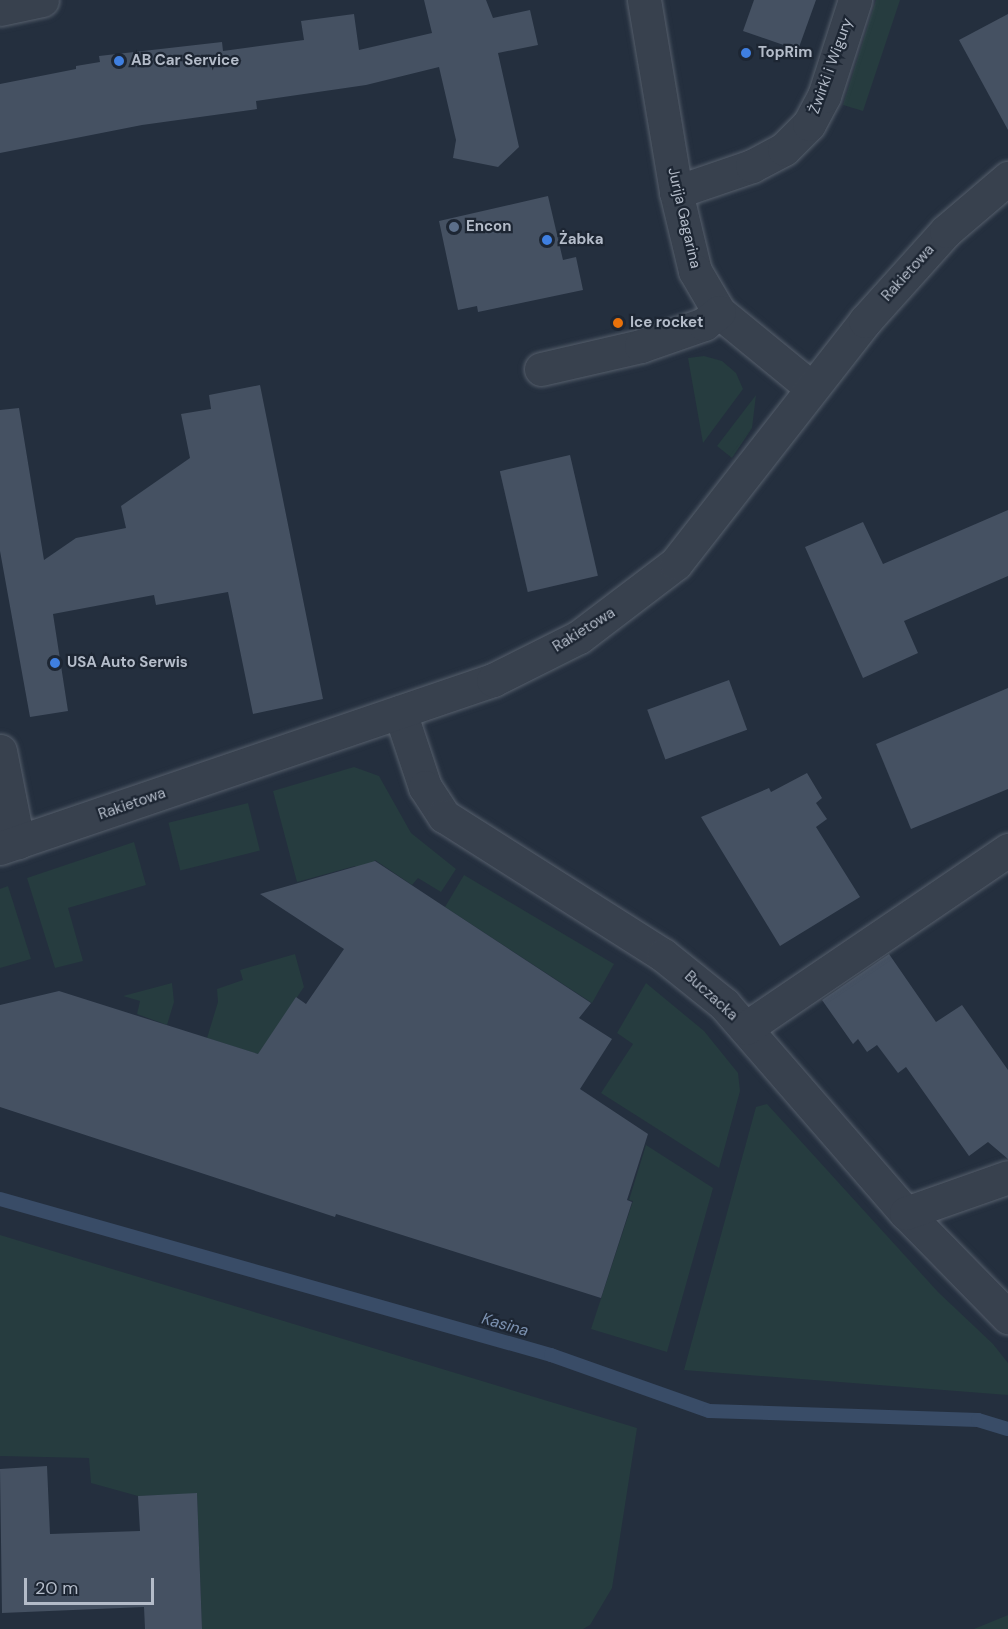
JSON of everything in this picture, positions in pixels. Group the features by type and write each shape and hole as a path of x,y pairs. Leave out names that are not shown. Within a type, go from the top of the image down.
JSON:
{"street":[{"path":"0,9 42,0"},
{"name":"Jurija Gagarina","path":"645,0 676,192 694,271 719,312 812,388"},
{"name":"Żwirki i Wigury","path":"676,192 752,166 784,148 809,124 824,96 855,0"},
{"name":"Rakietowa","path":"9,845 400,712 516,669 579,637 641,593 676,563 865,321 946,231 1008,178"},
{"path":"541,369 641,346 704,324 719,312"},
{"name":"Buczacka","path":"400,712 425,788 444,816 663,955 724,1004 906,1213 1008,1317"},
{"path":"0,751 9,845"},
{"path":"746,1028 1008,850"},
{"path":"906,1213 1008,1177"}],"green space":[{"path":"876,0 900,0 863,111 843,105"},
{"path":"704,356 722,361 736,373 743,389 703,443 688,358"},
{"path":"756,395 752,428 732,458 717,446"},
{"path":"354,767 379,776 411,833 456,869 441,892 418,878 412,885 375,860 365,877 355,866 297,882 273,791"},
{"path":"248,803 260,851 180,870 168,823"},
{"path":"134,842 146,885 68,908 83,961 55,968 27,878"},
{"path":"464,875 614,964 592,1003 445,907"},
{"path":"8,886 31,959 0,968 0,889"},
{"path":"295,954 304,987 266,1043 264,1056 207,1038 218,1002 217,989 243,980 240,970"},
{"path":"172,983 174,1002 167,1025 137,1014 140,1001 123,996"},
{"path":"646,983 704,1031 738,1073 740,1091 719,1168 601,1093 633,1044 617,1033"},
{"path":"767,1104 938,1292 993,1344 1008,1363 1008,1395 684,1370 756,1107"},
{"path":"646,1145 713,1188 667,1352 591,1329 633,1201 629,1200"},
{"path":"0,1235 637,1428 612,1588 590,1625 583,1629 202,1629 197,1494 138,1496 91,1483 89,1458 0,1456"},
{"path":"1008,1615 1008,1629 974,1629"}],"building":[{"path":"424,0 486,0 493,18 530,10 538,45 498,53 519,147 498,167 453,158 456,140 439,67 366,85 256,101 257,109 142,125 0,153 0,84 76,69 76,66 100,62 99,56 222,42 223,51 304,40 301,21 354,14 359,50 432,33"},
{"path":"754,0 816,0 798,50 743,31"},
{"path":"1008,14 1008,130 959,40"},
{"path":"548,196 563,260 576,257 583,290 478,312 477,306 458,310 439,221"},
{"path":"260,385 323,699 253,714 228,592 156,605 154,595 53,614 68,711 30,717 0,551 0,410 19,408 44,560 76,538 126,528 121,506 190,458 181,414 211,409 209,395"},
{"path":"570,455 598,576 528,592 500,471"},
{"path":"1008,510 1008,576 904,621 918,653 863,678 805,547 863,522 883,564"},
{"path":"729,680 747,730 665,760 647,710"},
{"path":"1008,688 1008,789 911,829 876,744"},
{"path":"807,773 822,798 816,803 827,819 816,827 860,897 780,946 701,817 769,788 771,792"},
{"path":"375,861 591,1003 579,1018 612,1039 580,1089 648,1134 627,1200 632,1202 601,1298 336,1214 335,1217 0,1107 0,1005 59,991 258,1054 296,997 306,1004 344,949 260,894"},
{"path":"889,954 936,1022 962,1005 1008,1070 1008,1159 988,1142 969,1156 906,1067 898,1073 877,1045 867,1052 858,1039 853,1044 822,1000"},
{"path":"47,1466 50,1534 140,1531 138,1496 197,1493 202,1629 145,1629 144,1607 2,1613 0,1469"}],"waterway":[{"name":"Kasina","path":"0,1199 551,1355 709,1411 978,1420 1008,1429"}],"place":[{"name":"TopRim","path":"746,53"},
{"name":"AB Car Service","path":"119,61"},
{"name":"Encon","path":"454,227"},
{"name":"Żabka","path":"547,240"},
{"name":"Ice rocket","path":"618,323"},
{"name":"USA Auto Serwis","path":"55,663"}]}
